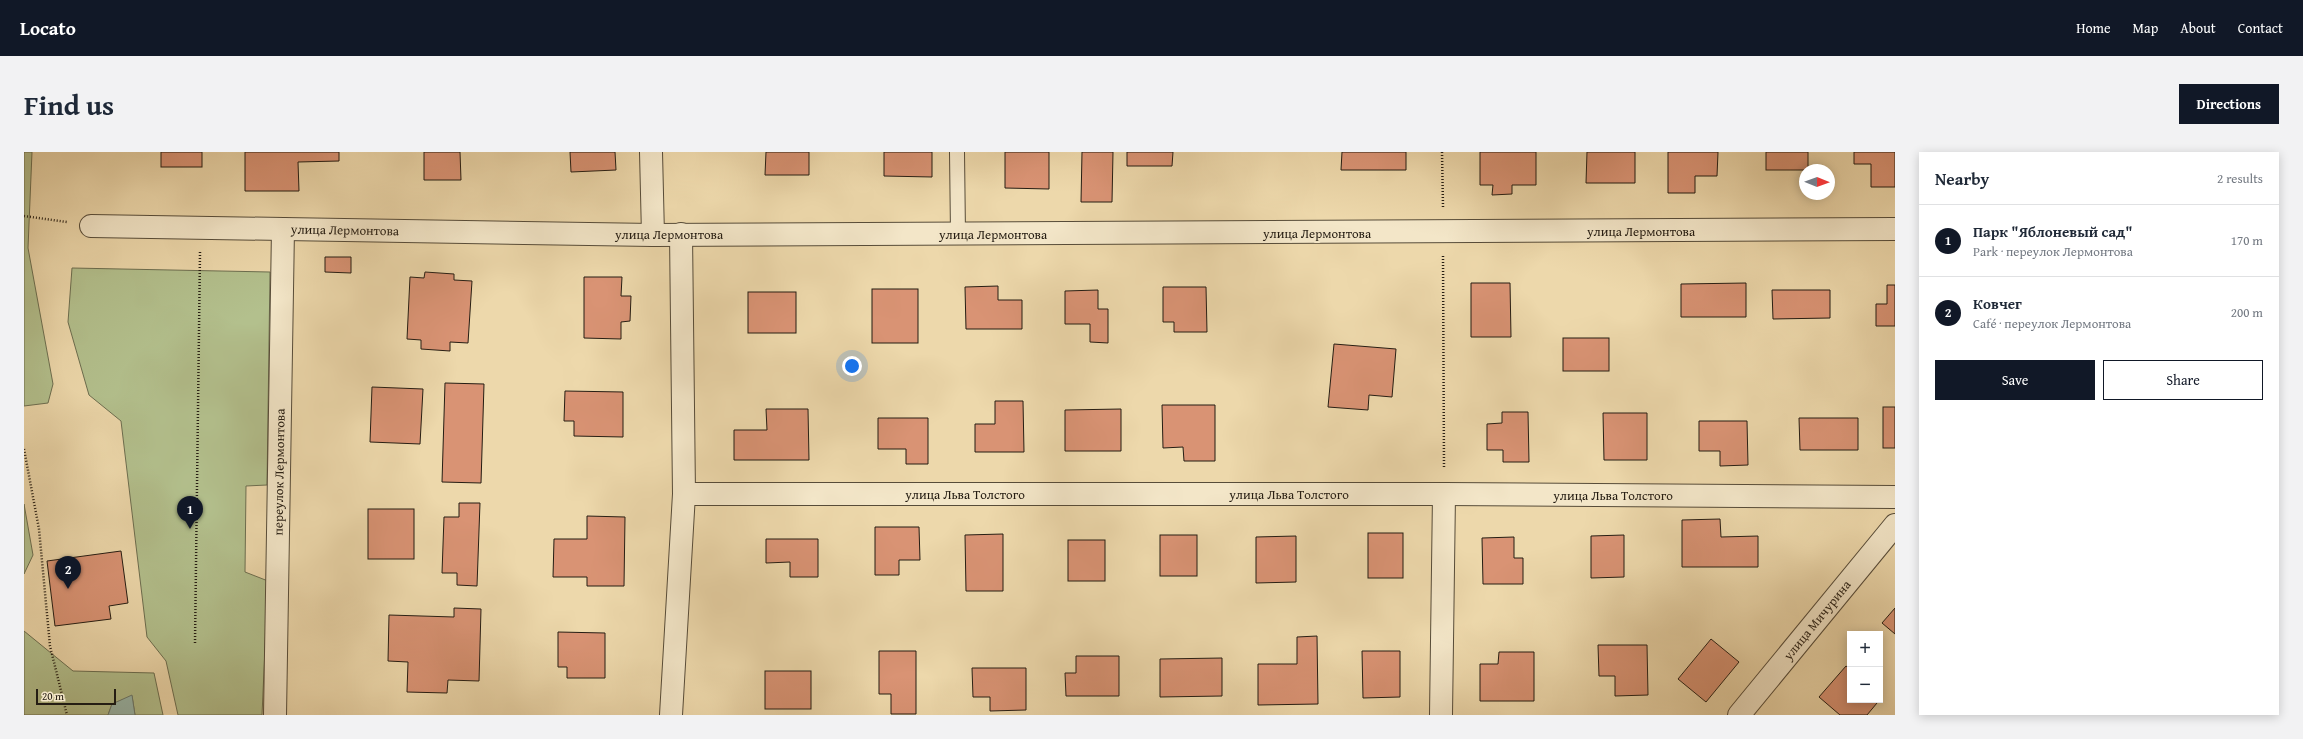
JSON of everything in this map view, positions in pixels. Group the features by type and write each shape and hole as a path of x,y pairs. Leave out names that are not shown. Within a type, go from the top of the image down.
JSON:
{"street":[{"path":"651,152 653,235"},
{"name":"улица Лермонтова","path":"91,226 653,235 1895,229"},
{"name":"переулок Лермонтова","path":"275,715 283,229"},
{"path":"671,715 684,494 681,234"},
{"name":"улица Льва Толстого","path":"684,494 1444,494 1895,497"},
{"path":"1441,715 1444,494"},
{"name":"улица Мичурина","path":"1739,715 1895,525"}],"lane":[{"path":"957,152 958,234"}],"path":[{"path":"1442,152 1444,494"},
{"path":"24,221 25,216 91,226"},
{"path":"195,643 200,228"},
{"path":"24,448 39,529 50,646 67,715"}],"green space":[{"path":"24,152 32,152 28,248 53,384 48,403 24,406"},
{"path":"72,268 270,272 267,485 246,486 245,572 268,581 262,715 178,715 166,661 147,637 121,421 89,395 68,322"},
{"path":"24,504 33,555 24,574"},
{"path":"24,631 73,671 154,673 163,715 135,715 132,696 112,704 108,715 24,715"}],"shaded area":[{"path":"132,695 135,715 108,715 112,704"}],"building":[{"path":"161,152 202,152 202,167 161,167"},
{"path":"245,152 339,152 339,161 298,162 299,191 245,191"},
{"path":"424,152 460,152 461,180 424,180"},
{"path":"570,152 615,152 616,170 571,172"},
{"path":"766,152 809,152 809,175 765,175"},
{"path":"884,152 932,152 932,177 884,176"},
{"path":"1005,152 1049,152 1049,189 1005,188"},
{"path":"1082,152 1113,152 1112,202 1081,202"},
{"path":"1127,152 1173,152 1172,166 1127,166"},
{"path":"1342,152 1406,152 1406,170 1341,170"},
{"path":"1480,152 1536,152 1536,185 1512,185 1512,194 1492,195 1493,185 1480,185"},
{"path":"1587,152 1635,152 1635,183 1586,183"},
{"path":"1668,152 1718,152 1717,176 1695,176 1695,193 1668,193"},
{"path":"1766,152 1808,152 1808,164 1799,164 1799,170 1766,170"},
{"path":"1854,152 1895,152 1895,187 1871,187 1871,164 1854,164"},
{"path":"325,257 351,257 351,273 325,272"},
{"path":"425,272 454,274 454,280 472,281 468,343 450,342 450,351 421,349 421,340 407,339 410,277 424,278"},
{"path":"584,277 622,277 621,296 631,296 630,321 621,322 621,339 584,338"},
{"path":"1471,283 1510,283 1511,337 1471,337"},
{"path":"1746,283 1746,317 1681,317 1681,284"},
{"path":"1887,285 1895,285 1895,326 1876,326 1876,304 1887,304"},
{"path":"998,286 998,300 1022,300 1022,329 966,329 965,287"},
{"path":"1163,287 1206,287 1207,332 1174,332 1174,322 1163,322"},
{"path":"872,289 918,289 918,343 872,343"},
{"path":"1098,290 1098,309 1108,309 1108,343 1090,342 1090,324 1065,324 1065,291"},
{"path":"1772,290 1830,290 1830,318 1773,319"},
{"path":"748,292 796,292 796,333 748,333"},
{"path":"1563,338 1609,338 1609,371 1563,371"},
{"path":"1334,344 1396,349 1392,397 1369,395 1368,410 1328,407"},
{"path":"445,383 484,384 481,483 442,482"},
{"path":"372,387 423,389 420,444 370,442"},
{"path":"565,391 623,392 623,437 574,436 574,421 564,421"},
{"path":"995,401 1023,401 1024,452 975,452 975,424 995,424"},
{"path":"1162,405 1215,405 1215,461 1184,461 1183,447 1163,448"},
{"path":"1883,407 1895,407 1895,448 1883,448"},
{"path":"766,409 808,409 809,460 734,460 734,430 767,430"},
{"path":"1121,409 1121,451 1065,451 1065,410"},
{"path":"1502,412 1528,412 1529,462 1503,462 1503,450 1487,450 1487,424 1502,423"},
{"path":"1603,413 1647,413 1647,460 1604,460"},
{"path":"878,418 928,418 928,464 906,464 906,449 878,449"},
{"path":"1799,418 1858,418 1858,450 1800,450"},
{"path":"1699,421 1747,421 1748,465 1720,466 1720,451 1699,451"},
{"path":"459,503 480,503 477,586 457,585 457,573 442,573 444,517 459,517"},
{"path":"368,509 414,509 414,559 368,559"},
{"path":"587,516 625,517 624,586 587,586 587,577 553,577 554,539 587,539"},
{"path":"1720,519 1721,537 1758,536 1758,567 1682,567 1682,520"},
{"path":"875,527 919,527 920,560 899,560 899,575 875,575"},
{"path":"1368,533 1403,533 1403,578 1368,578"},
{"path":"1003,534 1003,591 966,591 965,535"},
{"path":"1160,535 1197,535 1197,576 1160,576"},
{"path":"1624,535 1624,577 1591,578 1591,536"},
{"path":"1296,536 1296,582 1256,583 1256,537"},
{"path":"1514,537 1514,558 1523,558 1523,584 1483,584 1482,538"},
{"path":"766,539 818,539 818,577 790,577 790,562 766,563"},
{"path":"1068,540 1105,540 1105,581 1068,581"},
{"path":"121,551 128,603 109,606 111,619 55,626 47,561"},
{"path":"454,608 481,609 479,681 448,680 447,693 407,692 408,662 388,661 389,615 454,617"},
{"path":"1895,608 1895,634 1882,623"},
{"path":"558,632 605,633 605,678 567,678 567,667 558,667"},
{"path":"1317,636 1318,704 1258,705 1258,664 1297,664 1297,637"},
{"path":"1711,639 1739,662 1706,702 1678,679"},
{"path":"1598,645 1647,645 1648,695 1615,696 1615,676 1599,676"},
{"path":"879,651 916,651 916,714 891,714 891,694 879,694"},
{"path":"1362,651 1400,651 1400,697 1363,698"},
{"path":"1499,652 1534,652 1534,701 1480,701 1480,664 1498,664"},
{"path":"1076,656 1119,656 1119,696 1066,696 1065,673 1076,673"},
{"path":"1222,658 1222,696 1160,697 1160,659"},
{"path":"1846,666 1847,703 1877,703 1867,715 1840,715 1819,697"},
{"path":"972,668 1026,668 1026,710 990,711 990,697 973,697"},
{"path":"765,671 811,671 811,709 765,709"}],"place":[{"name":"Парк \"Яблоневый сад\"","path":"190,529"},
{"name":"Ковчег","path":"68,589"}]}
